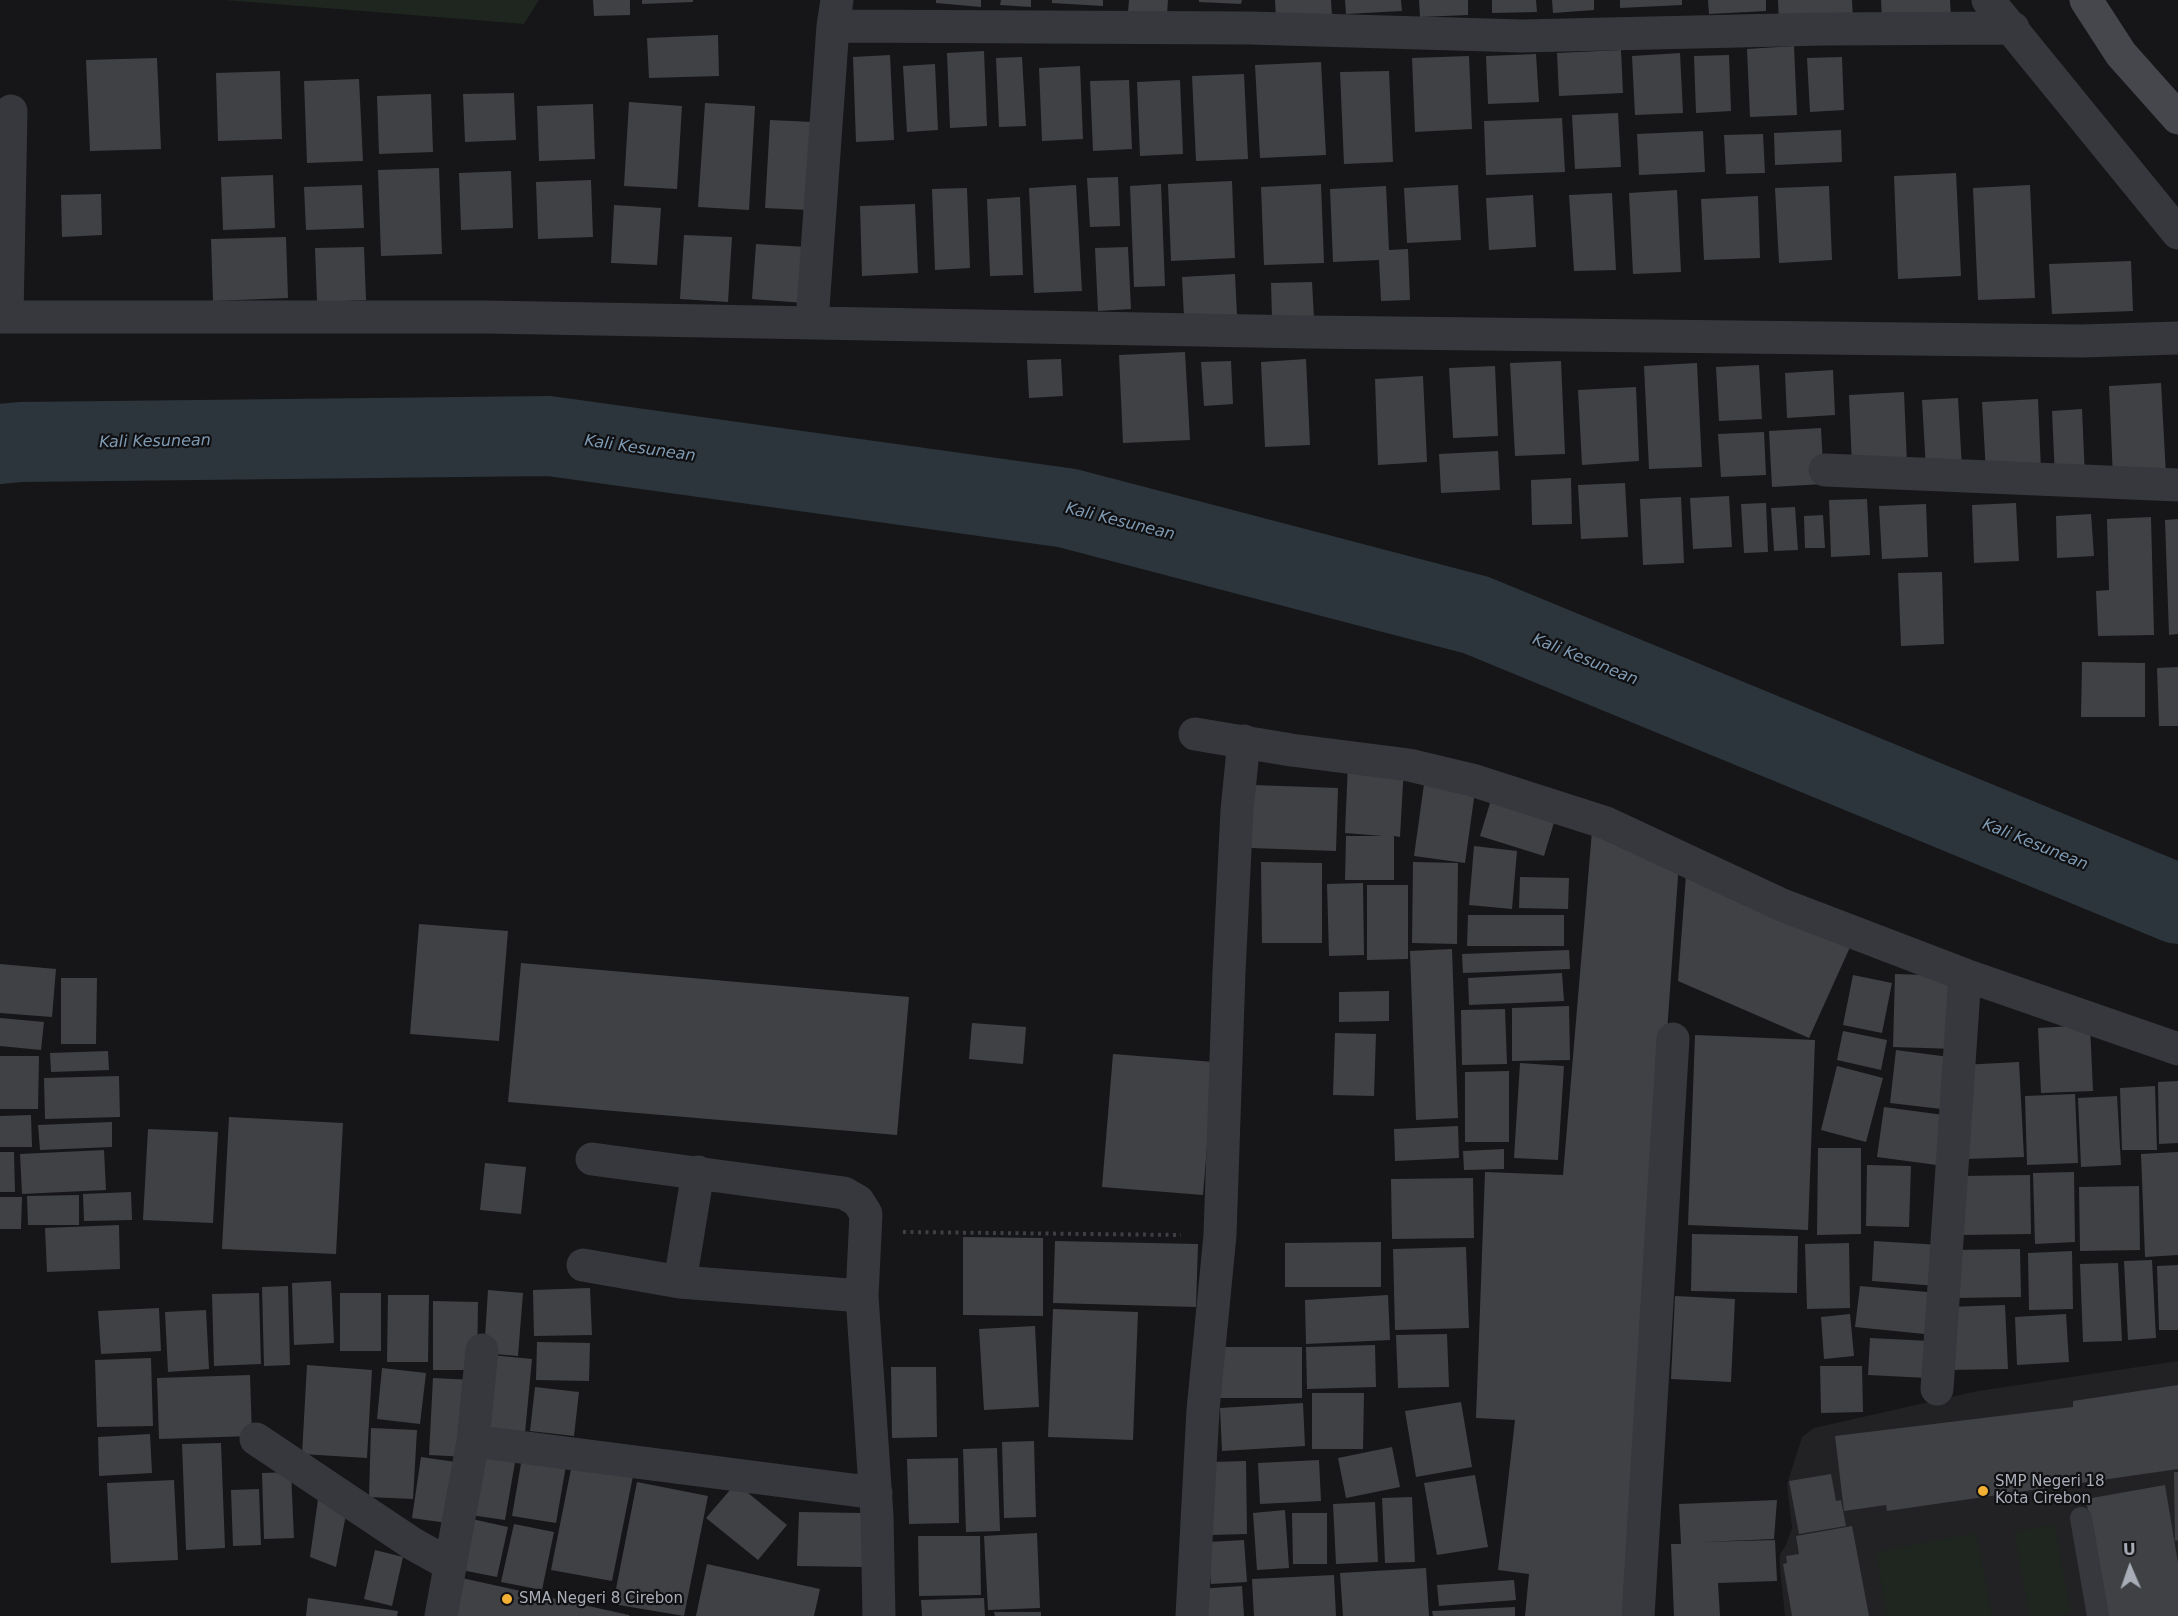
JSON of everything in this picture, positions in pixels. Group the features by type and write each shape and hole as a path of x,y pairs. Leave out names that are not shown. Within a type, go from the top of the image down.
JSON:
{"street":[{"path":"1988,0 2178,233"},
{"path":"2086,0 2121,54 2178,118"},
{"path":"812,322 835,13 1251,14 1522,36 1825,28 2013,28"},
{"path":"11,111 3,317 487,317 1308,332 2082,341 2178,338"},
{"path":"1825,470 2178,485"},
{"path":"1195,734 1291,750 1409,765 1472,780 1606,823 1782,905 1965,975 2178,1049"},
{"path":"1192,1616 1203,1410 1220,1235 1228,972 1238,798 1244,741"},
{"path":"1937,1389 1965,975"},
{"path":"1638,1616 1673,1039"},
{"path":"592,1159 843,1193 858,1201 866,1214 862,1296 876,1493 879,1616"},
{"path":"680,1281 699,1172"},
{"path":"583,1265 680,1281 862,1296"},
{"path":"441,1616 473,1441 482,1350"},
{"path":"256,1439 413,1544 449,1564"},
{"path":"473,1441 876,1493"}],"lane":[{"path":"2081,1518 2098,1616"}],"path":[{"path":"864,1232 1220,1235"}],"shaded area":[{"path":"225,0 539,0 524,24"},
{"name":"SMP Negeri 18 Kota Cirebon","path":"2178,1361 2178,1616 1785,1616 1780,1554 1792,1528 1787,1484 1802,1437 1814,1428 1978,1391"},
{"path":"2054,1524 2071,1613 2055,1616 2030,1616 2014,1532"},
{"path":"1976,1533 1992,1616 1887,1616 1876,1552"}],"building":[{"path":"593,0 630,0 630,15 594,16"},
{"path":"642,0 693,0 693,2 642,4"},
{"path":"936,0 981,0 981,7 936,3"},
{"path":"1001,0 1031,0 1031,7 1000,5"},
{"path":"1052,0 1103,0 1103,6 1052,3"},
{"path":"1129,0 1168,0 1167,14 1128,12"},
{"path":"1199,0 1242,0 1241,4 1199,2"},
{"path":"1275,0 1331,0 1332,16 1276,19"},
{"path":"1345,0 1401,0 1402,11 1346,14"},
{"path":"1419,0 1468,0 1468,15 1420,17"},
{"path":"1492,0 1536,0 1537,12 1492,13"},
{"path":"1552,0 1594,0 1594,10 1553,13"},
{"path":"1620,0 1682,0 1682,5 1620,8"},
{"path":"1708,0 1766,0 1766,11 1709,14"},
{"path":"1778,0 1852,0 1853,21 1779,24"},
{"path":"1881,0 1950,0 1951,16 1882,20"},
{"path":"718,35 719,76 649,78 647,38"},
{"path":"1794,46 1797,115 1750,117 1747,49"},
{"path":"1621,50 1623,93 1559,96 1557,53"},
{"path":"984,51 987,126 950,128 947,53"},
{"path":"1680,53 1683,113 1635,115 1632,56"},
{"path":"1536,54 1539,102 1488,104 1486,56"},
{"path":"890,55 894,140 856,142 853,57"},
{"path":"1729,55 1731,111 1696,113 1694,56"},
{"path":"1469,56 1472,129 1415,132 1412,58"},
{"path":"1022,57 1026,126 999,127 996,58"},
{"path":"1842,57 1844,110 1810,112 1807,58"},
{"path":"157,58 161,149 90,151 86,60"},
{"path":"1321,62 1326,155 1260,158 1255,65"},
{"path":"935,64 938,130 907,132 903,66"},
{"path":"1080,66 1083,139 1042,141 1039,68"},
{"path":"280,71 282,139 218,141 216,73"},
{"path":"1389,71 1393,162 1344,164 1340,72"},
{"path":"1244,74 1248,159 1196,161 1192,76"},
{"path":"359,79 363,161 307,163 304,81"},
{"path":"1129,80 1132,149 1093,151 1090,81"},
{"path":"1180,80 1183,154 1140,156 1137,82"},
{"path":"514,93 516,140 465,142 463,94"},
{"path":"431,94 433,152 379,154 377,96"},
{"path":"629,102 682,106 677,189 624,186"},
{"path":"705,103 755,106 749,210 698,207"},
{"path":"593,104 595,159 539,161 537,106"},
{"path":"1618,113 1621,167 1575,169 1572,115"},
{"path":"1562,118 1565,172 1486,175 1484,121"},
{"path":"770,120 813,122 808,210 765,208"},
{"path":"1841,130 1842,162 1775,165 1774,133"},
{"path":"1703,131 1705,172 1639,175 1637,134"},
{"path":"1763,134 1765,173 1726,174 1724,135"},
{"path":"439,168 442,254 381,256 378,170"},
{"path":"511,171 513,228 461,230 459,173"},
{"path":"1956,173 1961,276 1898,279 1894,176"},
{"path":"273,175 275,228 223,230 221,177"},
{"path":"1118,177 1120,226 1090,227 1087,178"},
{"path":"591,180 593,237 538,239 536,182"},
{"path":"1232,181 1235,258 1171,261 1168,184"},
{"path":"1161,184 1165,286 1134,287 1130,186"},
{"path":"1321,184 1324,263 1264,265 1261,187"},
{"path":"362,185 364,228 306,230 304,187"},
{"path":"1076,185 1082,291 1034,293 1029,188"},
{"path":"1458,185 1461,240 1407,243 1404,188"},
{"path":"2030,185 2035,298 1978,300 1973,188"},
{"path":"1386,186 1389,250 1408,249 1410,300 1381,301 1379,260 1333,262 1330,189"},
{"path":"1829,186 1832,260 1779,263 1775,188"},
{"path":"967,188 970,268 935,270 932,189"},
{"path":"1677,190 1681,272 1633,274 1629,193"},
{"path":"1612,193 1616,270 1574,271 1569,195"},
{"path":"101,194 102,235 62,237 61,195"},
{"path":"1533,195 1536,247 1489,250 1486,198"},
{"path":"1758,196 1760,258 1704,260 1701,199"},
{"path":"1020,197 1023,275 990,276 987,199"},
{"path":"915,204 918,273 862,276 860,206"},
{"path":"614,205 661,208 657,265 611,263"},
{"path":"684,235 732,237 728,302 680,299"},
{"path":"286,237 288,298 213,301 211,239"},
{"path":"756,244 807,247 804,303 752,299"},
{"path":"364,247 366,300 317,302 315,248"},
{"path":"1128,247 1131,309 1098,311 1095,248"},
{"path":"2131,261 2133,311 2052,314 2049,264"},
{"path":"1235,274 1237,315 1184,317 1182,277"},
{"path":"1312,282 1314,318 1272,319 1271,283"},
{"path":"1185,352 1190,440 1123,443 1119,355"},
{"path":"1061,359 1063,396 1029,398 1027,360"},
{"path":"1306,359 1310,445 1265,447 1261,362"},
{"path":"1231,361 1233,404 1204,406 1201,362"},
{"path":"1561,361 1565,454 1515,456 1510,363"},
{"path":"1697,363 1702,467 1649,469 1644,366"},
{"path":"1759,365 1762,419 1719,421 1716,367"},
{"path":"1495,366 1498,436 1453,438 1449,368"},
{"path":"1833,370 1835,415 1787,418 1785,373"},
{"path":"1423,376 1427,462 1378,465 1375,379"},
{"path":"2161,383 2166,475 2113,478 2109,386"},
{"path":"1636,387 1639,461 1582,465 1578,390"},
{"path":"1904,392 1907,464 1852,467 1849,395"},
{"path":"1958,398 1962,469 1926,470 1922,400"},
{"path":"2038,399 2041,471 1986,473 1982,402"},
{"path":"2082,409 2085,477 2055,479 2052,411"},
{"path":"1821,428 1824,484 1772,487 1769,431"},
{"path":"1764,432 1766,475 1721,477 1718,434"},
{"path":"1498,451 1500,490 1441,493 1439,454"},
{"path":"1571,478 1572,524 1532,525 1531,480"},
{"path":"1625,483 1628,537 1581,539 1578,485"},
{"path":"1729,496 1732,547 1693,549 1690,498"},
{"path":"1681,497 1684,563 1643,565 1640,499"},
{"path":"1867,499 1870,555 1831,557 1829,500"},
{"path":"1766,503 1768,552 1744,553 1741,504"},
{"path":"2016,503 2019,561 1974,563 1972,505"},
{"path":"1926,504 1928,557 1882,559 1879,506"},
{"path":"1795,507 1798,550 1774,551 1771,508"},
{"path":"2091,514 2094,556 2057,558 2056,516"},
{"path":"1823,515 1825,548 1805,548 1804,516"},
{"path":"2151,517 2154,635 2098,636 2096,591 2109,590 2107,519"},
{"path":"2178,519 2178,634 2169,635 2165,520"},
{"path":"1942,572 1944,644 1901,646 1898,573"},
{"path":"2082,662 2145,663 2145,717 2081,717"},
{"path":"2178,667 2178,726 2159,726 2157,668"},
{"path":"1348,763 1404,766 1400,837 1394,836 1394,880 1345,880 1346,836 1383,836 1345,833"},
{"path":"1425,777 1476,784 1465,863 1414,856"},
{"path":"1253,785 1338,788 1336,851 1251,848"},
{"path":"1494,790 1558,809 1544,856 1480,836"},
{"path":"1592,831 1679,862 1626,1616 1525,1616 1529,1574 1498,1570 1515,1420 1476,1418 1485,1172 1563,1175"},
{"path":"1474,846 1517,851 1512,909 1469,905"},
{"path":"1261,862 1322,863 1322,943 1262,943"},
{"path":"1413,862 1458,863 1457,944 1412,943"},
{"path":"1686,875 1851,945 1809,1038 1678,981"},
{"path":"1520,877 1569,878 1568,909 1519,908"},
{"path":"1363,883 1364,955 1329,956 1327,884"},
{"path":"1367,885 1408,885 1408,959 1367,960"},
{"path":"1468,915 1564,915 1564,946 1467,946"},
{"path":"419,924 508,931 499,1041 410,1034"},
{"path":"1452,949 1458,1118 1416,1120 1410,951"},
{"path":"1569,950 1570,969 1463,973 1462,954"},
{"path":"521,963 909,997 897,1135 508,1102"},
{"path":"0,964 56,969 52,1017 0,1013"},
{"path":"1562,973 1564,1001 1469,1005 1468,978"},
{"path":"1895,974 1958,976 1955,1049 1893,1047"},
{"path":"1853,975 1892,983 1882,1033 1843,1025"},
{"path":"61,978 97,978 96,1044 61,1044"},
{"path":"1389,991 1389,1021 1339,1022 1339,992"},
{"path":"1569,1006 1570,1060 1512,1061 1512,1008"},
{"path":"1505,1009 1507,1064 1462,1065 1461,1010"},
{"path":"0,1018 44,1022 41,1050 0,1046"},
{"path":"972,1023 1026,1027 1023,1064 969,1059"},
{"path":"2090,1025 2093,1091 2041,1093 2038,1028"},
{"path":"1843,1031 1887,1040 1881,1070 1837,1060"},
{"path":"1335,1033 1376,1034 1374,1096 1333,1095"},
{"path":"1695,1035 1815,1040 1808,1230 1688,1225"},
{"path":"1896,1050 1957,1058 1950,1110 1890,1103"},
{"path":"108,1051 109,1070 51,1072 50,1053"},
{"path":"1113,1054 1214,1062 1203,1195 1102,1187"},
{"path":"0,1056 39,1056 38,1109 0,1109"},
{"path":"2019,1062 2024,1157 1966,1159 1961,1065"},
{"path":"1520,1063 1564,1066 1558,1160 1514,1158"},
{"path":"1837,1066 1883,1078 1866,1142 1821,1130"},
{"path":"1509,1071 1509,1142 1465,1142 1465,1072"},
{"path":"119,1076 120,1117 45,1119 44,1078"},
{"path":"2178,1081 2178,1143 2159,1144 2158,1082"},
{"path":"2155,1086 2157,1150 2122,1150 2120,1088"},
{"path":"2075,1094 2078,1163 2027,1165 2025,1096"},
{"path":"2117,1096 2121,1165 2081,1167 2078,1098"},
{"path":"1884,1107 1951,1116 1944,1166 1877,1157"},
{"path":"31,1115 32,1147 0,1147 0,1116"},
{"path":"229,1117 343,1123 336,1254 222,1249"},
{"path":"112,1122 112,1147 40,1150 38,1125"},
{"path":"1458,1126 1459,1158 1395,1161 1394,1129"},
{"path":"148,1129 218,1132 213,1223 143,1220"},
{"path":"1818,1148 1861,1148 1861,1234 1817,1235"},
{"path":"1504,1149 1504,1169 1464,1170 1463,1151"},
{"path":"104,1150 106,1190 22,1194 20,1154"},
{"path":"0,1152 14,1152 15,1192 0,1192"},
{"path":"2178,1152 2178,1255 2145,1257 2141,1154"},
{"path":"485,1163 526,1167 521,1214 480,1210"},
{"path":"1867,1165 1911,1166 1909,1227 1866,1226"},
{"path":"2074,1172 2075,1242 2035,1244 2033,1173"},
{"path":"2030,1175 2031,1234 1961,1235 1961,1176"},
{"path":"1473,1178 1474,1238 1392,1239 1391,1179"},
{"path":"2139,1186 2140,1250 2080,1251 2079,1187"},
{"path":"131,1192 132,1220 84,1221 83,1194"},
{"path":"79,1195 79,1225 28,1225 27,1196"},
{"path":"0,1197 22,1197 21,1229 0,1229"},
{"path":"119,1225 120,1269 47,1272 45,1228"},
{"path":"1692,1234 1798,1236 1797,1293 1691,1291"},
{"path":"963,1237 1043,1238 1043,1316 963,1315"},
{"path":"1055,1241 1198,1244 1196,1307 1053,1303"},
{"path":"1874,1241 1941,1245 1938,1286 1872,1281"},
{"path":"1381,1242 1381,1287 1285,1287 1285,1243"},
{"path":"1849,1243 1850,1308 1807,1309 1805,1244"},
{"path":"1466,1247 1469,1328 1395,1330 1393,1249"},
{"path":"2020,1249 2021,1297 1953,1298 1952,1250"},
{"path":"2072,1251 2073,1309 2029,1310 2028,1253"},
{"path":"2152,1260 2156,1338 2128,1340 2124,1261"},
{"path":"2118,1263 2122,1341 2083,1342 2080,1264"},
{"path":"2178,1265 2178,1330 2159,1330 2157,1266"},
{"path":"331,1281 334,1343 294,1345 292,1283"},
{"path":"288,1286 290,1365 264,1366 262,1287"},
{"path":"1860,1286 1938,1293 1934,1335 1855,1327"},
{"path":"590,1288 592,1335 534,1336 533,1290"},
{"path":"488,1290 523,1293 518,1356 484,1353"},
{"path":"259,1293 261,1364 214,1366 212,1294"},
{"path":"340,1293 381,1293 381,1351 340,1351"},
{"path":"388,1295 429,1295 428,1362 387,1362"},
{"path":"1388,1295 1390,1340 1306,1344 1305,1300"},
{"path":"1675,1296 1735,1299 1731,1382 1671,1379"},
{"path":"433,1301 478,1302 477,1370 433,1370"},
{"path":"2005,1305 2008,1369 1949,1370 1947,1307"},
{"path":"159,1308 161,1351 101,1354 98,1311"},
{"path":"1053,1309 1138,1312 1133,1440 1048,1437"},
{"path":"206,1310 209,1369 168,1372 165,1312"},
{"path":"1850,1314 1854,1356 1824,1359 1821,1317"},
{"path":"2066,1314 2069,1362 2017,1365 2015,1317"},
{"path":"1035,1326 1039,1407 984,1410 979,1329"},
{"path":"1447,1334 1449,1387 1398,1388 1396,1335"},
{"path":"1870,1338 1930,1341 1928,1378 1868,1375"},
{"path":"537,1342 590,1343 589,1381 536,1380"},
{"path":"1375,1345 1376,1387 1307,1389 1306,1347"},
{"path":"1214,1347 1302,1347 1302,1398 1214,1398"},
{"path":"491,1355 532,1359 525,1433 483,1429"},
{"path":"151,1358 153,1426 97,1427 95,1360"},
{"path":"307,1365 372,1370 367,1458 302,1454"},
{"path":"1820,1366 1862,1366 1863,1412 1821,1413"},
{"path":"891,1367 936,1367 937,1437 892,1438"},
{"path":"382,1368 426,1373 420,1424 377,1419"},
{"path":"250,1375 252,1436 159,1439 157,1378"},
{"path":"433,1378 473,1380 468,1457 429,1455"},
{"path":"2178,1385 2178,1469 1887,1511 1886,1505 1844,1511 1835,1436 2073,1407 2073,1401"},
{"path":"535,1387 579,1392 574,1436 530,1431"},
{"path":"1312,1393 1364,1393 1363,1449 1312,1449"},
{"path":"1461,1402 1472,1467 1416,1477 1405,1411"},
{"path":"1303,1403 1305,1446 1222,1451 1220,1408"},
{"path":"371,1428 417,1430 413,1499 369,1497"},
{"path":"150,1434 152,1473 99,1476 98,1437"},
{"path":"1034,1441 1036,1517 1004,1518 1002,1442"},
{"path":"221,1443 225,1548 186,1550 182,1444"},
{"path":"475,1445 517,1451 505,1520 463,1514"},
{"path":"1392,1447 1400,1487 1346,1498 1338,1458"},
{"path":"997,1448 1000,1531 966,1532 963,1449"},
{"path":"523,1452 567,1460 556,1523 512,1516"},
{"path":"421,1457 463,1463 454,1524 412,1518"},
{"path":"958,1458 959,1523 909,1524 907,1459"},
{"path":"1319,1460 1321,1501 1260,1504 1258,1463"},
{"path":"1246,1461 1247,1534 1211,1535 1210,1462"},
{"path":"572,1464 633,1476 612,1581 551,1570"},
{"path":"291,1472 294,1538 264,1539 262,1473"},
{"path":"2174,1472 2178,1472 2178,1540 2175,1541"},
{"path":"1831,1474 1836,1501 1841,1500 1846,1526 1799,1534 1789,1481"},
{"path":"1475,1475 1488,1547 1437,1555 1424,1483"},
{"path":"174,1480 178,1560 111,1563 107,1483"},
{"path":"637,1482 708,1496 684,1616 613,1604"},
{"path":"736,1483 787,1525 758,1560 706,1518"},
{"path":"2165,1485 2178,1563 2178,1616 2106,1616 2086,1499"},
{"path":"259,1489 261,1545 233,1546 231,1490"},
{"path":"319,1492 347,1509 336,1567 310,1557"},
{"path":"1412,1497 1415,1562 1385,1563 1382,1498"},
{"path":"1777,1500 1774,1539 1702,1542 1775,1540 1777,1581 1718,1583 1720,1616 1674,1616 1671,1544 1681,1544 1679,1504"},
{"path":"1375,1502 1378,1562 1336,1564 1333,1504"},
{"path":"1285,1510 1289,1568 1257,1570 1253,1513"},
{"path":"799,1512 864,1513 863,1567 797,1566"},
{"path":"1292,1513 1327,1513 1327,1564 1293,1564"},
{"path":"463,1517 508,1527 497,1577 451,1568"},
{"path":"514,1524 554,1532 542,1590 501,1582"},
{"path":"1852,1526 1869,1616 1792,1616 1783,1564 1787,1563 1786,1556 1799,1554 1796,1536"},
{"path":"1037,1533 1040,1608 988,1610 984,1536"},
{"path":"918,1536 980,1536 981,1595 919,1596"},
{"path":"1244,1540 1247,1582 1211,1584 1208,1542"},
{"path":"375,1550 403,1557 392,1606 364,1599"},
{"path":"707,1564 820,1589 814,1616 696,1616"},
{"path":"1426,1568 1429,1616 1343,1616 1340,1573"},
{"path":"1334,1575 1336,1616 1254,1616 1252,1579"},
{"name":"SMA Negeri 8 Cirebon","path":"462,1578 629,1615 629,1616 453,1616"},
{"path":"1514,1580 1516,1600 1439,1606 1437,1585"},
{"path":"1242,1586 1244,1616 1199,1616 1197,1589"},
{"path":"308,1598 398,1611 397,1616 306,1616"},
{"path":"984,1598 985,1616 922,1616 921,1600"},
{"path":"1515,1607 1515,1616 1433,1616 1432,1611"},
{"path":"994,1612 1041,1612 1041,1616 995,1616"}],"waterway":[{"name":"Kali Kesunean","path":"0,444 549,436 1067,508 1476,615 2178,904"}],"place":[{"name":"SMP Negeri 18 Kota Cirebon","path":"1983,1491"},
{"name":"SMA Negeri 8 Cirebon","path":"507,1599"}]}
